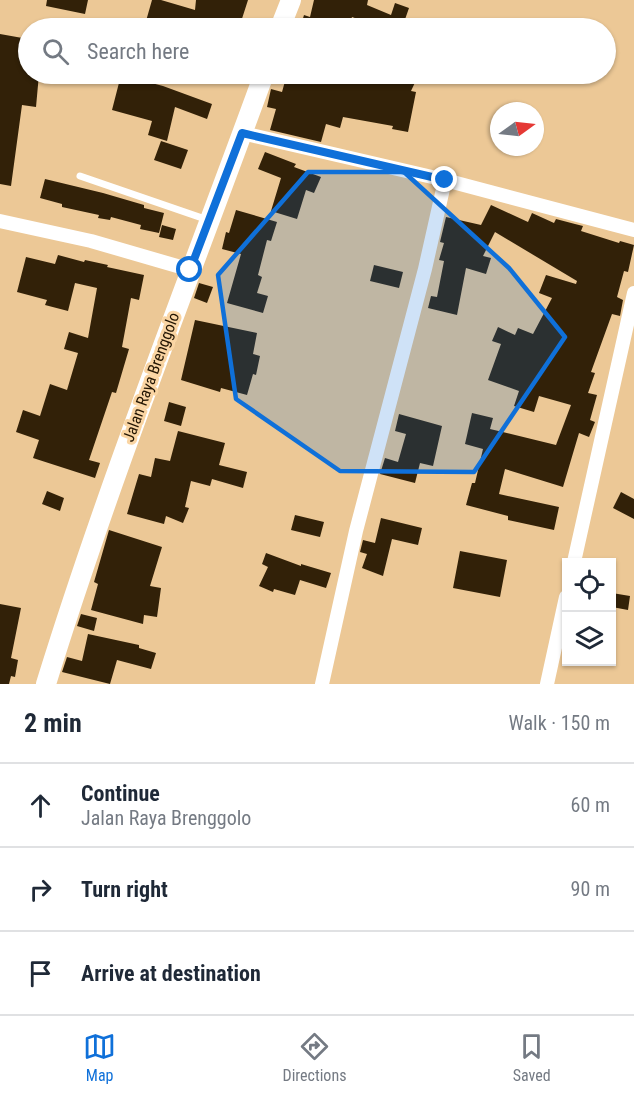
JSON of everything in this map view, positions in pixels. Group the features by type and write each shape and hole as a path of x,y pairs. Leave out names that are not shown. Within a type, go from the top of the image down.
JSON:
{"main road":[{"path":"284,18 291,0"},
{"name":"Jalan Raya Brenggolo","path":"46,684 75,590 130,432 260,84"}],"street":[{"path":"242,133 445,180 634,230"},
{"path":"322,684 356,531 425,269 445,180"},
{"path":"0,221 91,241 190,270"},
{"path":"575,558 634,293"},
{"path":"547,684 564,612"}],"lane":[{"path":"80,176 209,221"}],"highlighted area":[{"path":"308,172 404,172 509,268 565,337 474,472 340,471 236,399 218,275"}],"building":[{"path":"47,0 88,0 85,14 46,6"},
{"path":"152,0 161,0 195,10 196,0 248,0 242,18 147,18"},
{"path":"314,0 368,0 367,5 391,15 395,3 409,8 406,18 303,18 304,15 310,17"},
{"path":"0,34 18,37 18,84 38,84 36,107 22,105 11,186 0,184"},
{"path":"119,84 155,84 212,104 207,119 175,107 167,141 148,135 152,121 112,110"},
{"path":"284,84 414,84 411,91 416,92 408,132 392,129 393,126 343,117 340,128 326,124 321,142 270,130 276,109 267,107 271,89 282,92"},
{"path":"161,141 188,150 181,169 154,160"},
{"path":"265,152 296,164 294,167 321,177 314,193 306,190 297,219 271,211 281,178 258,169"},
{"path":"45,179 103,193 164,213 159,233 140,229 141,225 111,217 110,220 98,218 99,215 62,207 62,204 40,198"},
{"path":"491,205 528,222 532,213 554,223 556,219 583,226 581,231 619,243 620,241 634,245 628,272 624,271 617,297 623,300 620,316 612,314 591,372 595,373 588,393 597,395 590,420 595,422 589,437 579,433 563,487 505,469 499,494 559,507 554,530 508,520 508,516 466,505 472,483 475,483 483,449 465,444 472,413 493,418 490,429 556,445 571,405 539,396 534,412 514,406 519,391 488,380 501,344 492,341 498,327 515,335 518,328 533,334 552,298 539,293 546,275 576,284 577,281 495,232 483,256 491,258 486,274 466,268 457,315 428,308 431,296 437,297 444,261 439,260 444,243 440,242 446,217 481,225"},
{"path":"236,210 277,222 271,241 267,240 258,275 262,277 257,293 268,296 263,313 227,303 241,254 222,249 226,232 229,233"},
{"path":"162,225 176,229 173,240 159,237"},
{"path":"58,255 144,275 139,300 131,298 122,347 129,349 116,393 112,392 89,460 100,463 95,478 33,458 39,440 16,432 23,410 40,416 50,384 67,390 78,353 64,349 69,332 88,338 97,288 75,283 68,311 45,305 47,300 17,292 26,257 55,264"},
{"path":"374,265 403,272 399,288 370,281"},
{"path":"199,283 213,287 207,303 194,298"},
{"path":"195,320 257,333 253,354 260,356 256,375 253,374 247,395 221,388 220,392 181,380"},
{"path":"169,402 186,407 181,426 164,421"},
{"path":"399,414 442,426 433,466 420,463 415,483 380,474 385,458 398,462 406,434 395,431"},
{"path":"178,431 225,443 219,465 247,472 243,488 212,479 210,486 191,481 185,507 189,508 183,523 166,516 164,524 127,514 139,474 151,477 155,458 170,461"},
{"path":"47,491 64,498 60,511 42,504"},
{"path":"621,492 634,499 634,519 613,508"},
{"path":"295,515 324,522 320,537 291,530"},
{"path":"381,518 422,528 418,545 392,539 383,576 362,568 367,554 360,552 363,540 375,543"},
{"path":"109,530 162,547 150,586 161,588 157,617 144,615 143,624 91,610 98,584 94,582"},
{"path":"460,551 507,560 500,597 453,588"},
{"path":"266,553 301,566 301,564 331,573 326,588 300,580 295,595 274,589 273,592 259,586 268,567 262,564"},
{"path":"616,594 630,596 628,610 616,608"},
{"path":"0,604 21,608 11,658 18,660 15,677 11,676 9,684 0,684"},
{"path":"81,614 97,618 94,631 77,626"},
{"path":"88,634 139,645 139,648 156,653 151,669 117,660 110,684 62,672 67,657 82,661"}],"route":[{"path":"190,270 242,133 445,180"}]}
